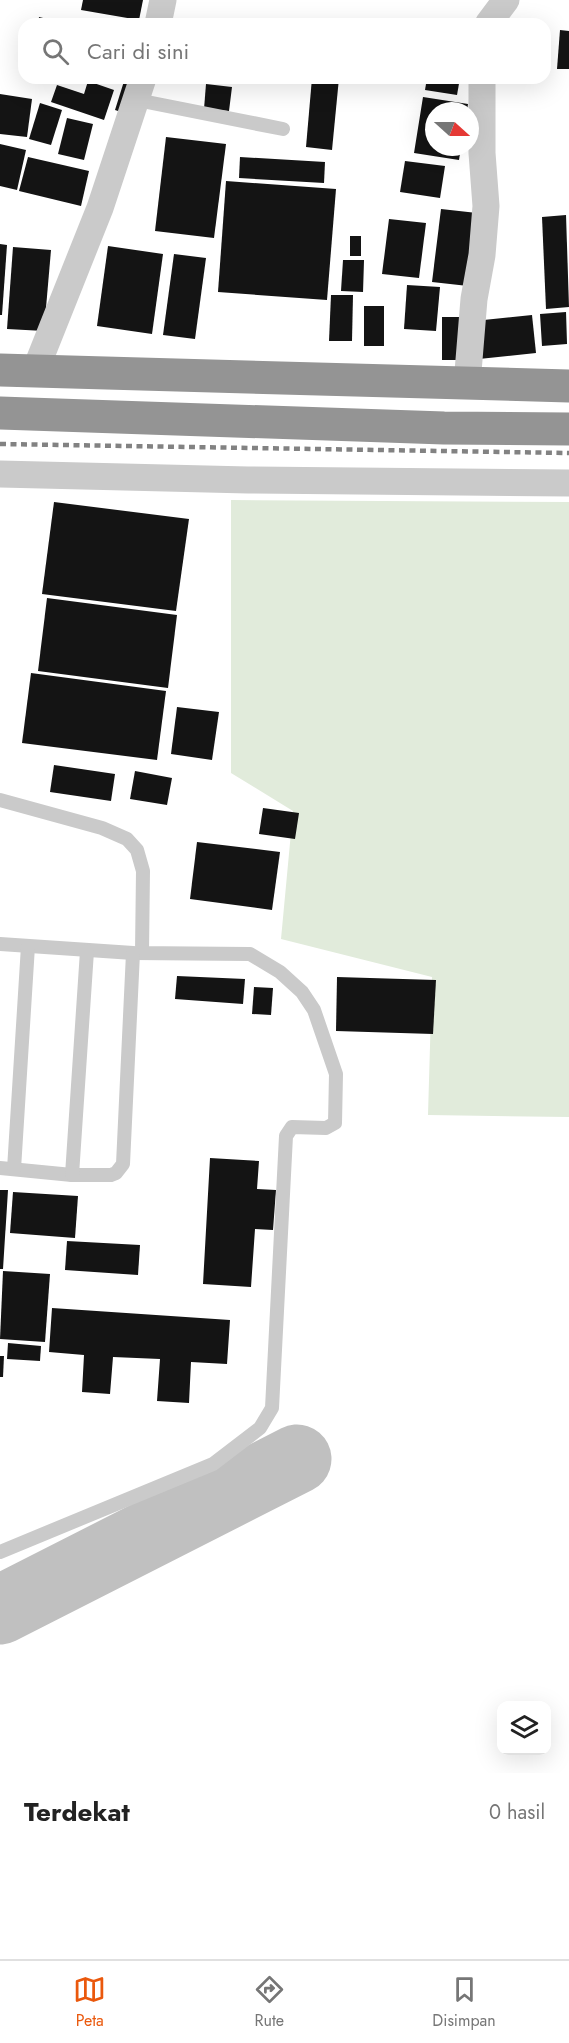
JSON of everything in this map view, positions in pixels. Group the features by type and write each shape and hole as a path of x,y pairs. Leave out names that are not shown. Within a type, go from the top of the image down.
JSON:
{"highway":[{"path":"0,370 569,386"},
{"path":"0,413 444,428 569,429"}],"street":[{"path":"160,18 164,0"},
{"path":"492,18 506,0"},
{"path":"467,384 474,299 482,255 486,206 482,153 482,84"},
{"path":"35,370 100,208 140,89"},
{"path":"0,474 248,480 569,483"}],"lane":[{"path":"140,89 283,129"},
{"path":"0,800 102,828 127,839 137,850 143,871 123,1164 116,1173 111,1175 72,1175 7,1169 28,946"},
{"path":"0,944 137,953 250,954 280,972 302,992 314,1010 336,1074 335,1123 326,1128 292,1127 286,1136 272,1408 260,1428 213,1464 0,1552"},
{"path":"72,1175 87,951"}],"green space":[{"path":"231,500 569,502 569,1117 428,1115 432,977 281,939 293,811 231,773"}],"building":[{"path":"83,0 143,0 139,18 81,10"},
{"path":"560,30 569,31 569,69 557,69"},
{"path":"87,84 97,84 114,90 104,120 51,102 57,85 84,94"},
{"path":"123,84 141,84 130,115 115,110"},
{"path":"206,84 232,87 229,111 204,109"},
{"path":"311,84 338,84 332,150 306,147"},
{"path":"426,84 459,84 457,95 425,90"},
{"path":"0,94 32,99 27,137 0,134"},
{"path":"423,97 455,102 425,102 425,155 414,153"},
{"path":"40,103 62,110 51,145 29,139"},
{"path":"67,118 93,124 84,160 58,154"},
{"path":"166,137 226,144 214,238 155,231"},
{"path":"0,144 26,150 17,190 0,186"},
{"path":"433,156 460,156 459,160"},
{"path":"28,157 89,171 81,206 19,191"},
{"path":"240,157 325,162 324,183 239,178"},
{"path":"405,161 445,166 440,198 400,192"},
{"path":"226,181 336,189 327,300 218,292"},
{"path":"441,209 477,213 468,286 432,282"},
{"path":"566,215 569,307 546,309 542,217"},
{"path":"389,219 426,223 419,278 382,274"},
{"path":"350,236 361,236 361,256 350,256"},
{"path":"0,244 7,245 2,315 0,315"},
{"path":"108,246 163,254 152,334 97,326"},
{"path":"13,247 51,250 44,331 7,329"},
{"path":"174,254 206,258 195,339 163,335"},
{"path":"343,260 364,260 363,292 341,291"},
{"path":"407,285 440,287 436,331 404,329"},
{"path":"331,295 353,295 352,341 329,341"},
{"path":"364,306 384,306 384,346 364,346"},
{"path":"566,312 567,344 542,346 540,314"},
{"path":"532,315 536,353 479,359 474,321"},
{"path":"442,317 464,317 464,360 442,360"},
{"path":"54,502 189,519 176,611 42,594"},
{"path":"47,598 177,615 168,688 38,671"},
{"path":"31,673 166,691 157,760 22,743"},
{"path":"177,707 219,712 212,760 171,754"},
{"path":"54,765 115,774 111,801 50,792"},
{"path":"135,771 172,778 167,805 130,799"},
{"path":"263,808 299,813 295,839 259,834"},
{"path":"197,842 280,852 272,910 190,899"},
{"path":"177,976 245,979 243,1004 175,999"},
{"path":"337,977 436,980 433,1034 336,1031"},
{"path":"254,987 273,988 271,1015 252,1014"},
{"path":"210,1158 259,1161 257,1189 276,1190 273,1230 255,1229 251,1287 203,1284"},
{"path":"0,1190 8,1190 3,1269 0,1269"},
{"path":"13,1192 78,1196 75,1238 10,1233"},
{"path":"67,1241 140,1245 138,1275 65,1270"},
{"path":"3,1271 50,1274 45,1342 0,1339"},
{"path":"52,1308 230,1320 227,1364 191,1362 189,1403 157,1401 160,1359 113,1357 110,1394 82,1392 84,1355 49,1352"},
{"path":"8,1343 41,1346 40,1361 7,1359"},
{"path":"0,1356 4,1356 3,1377 0,1377"}],"taxiway":[{"path":"0,1610 297,1459"}],"railway":[{"path":"0,444 569,453"}]}
